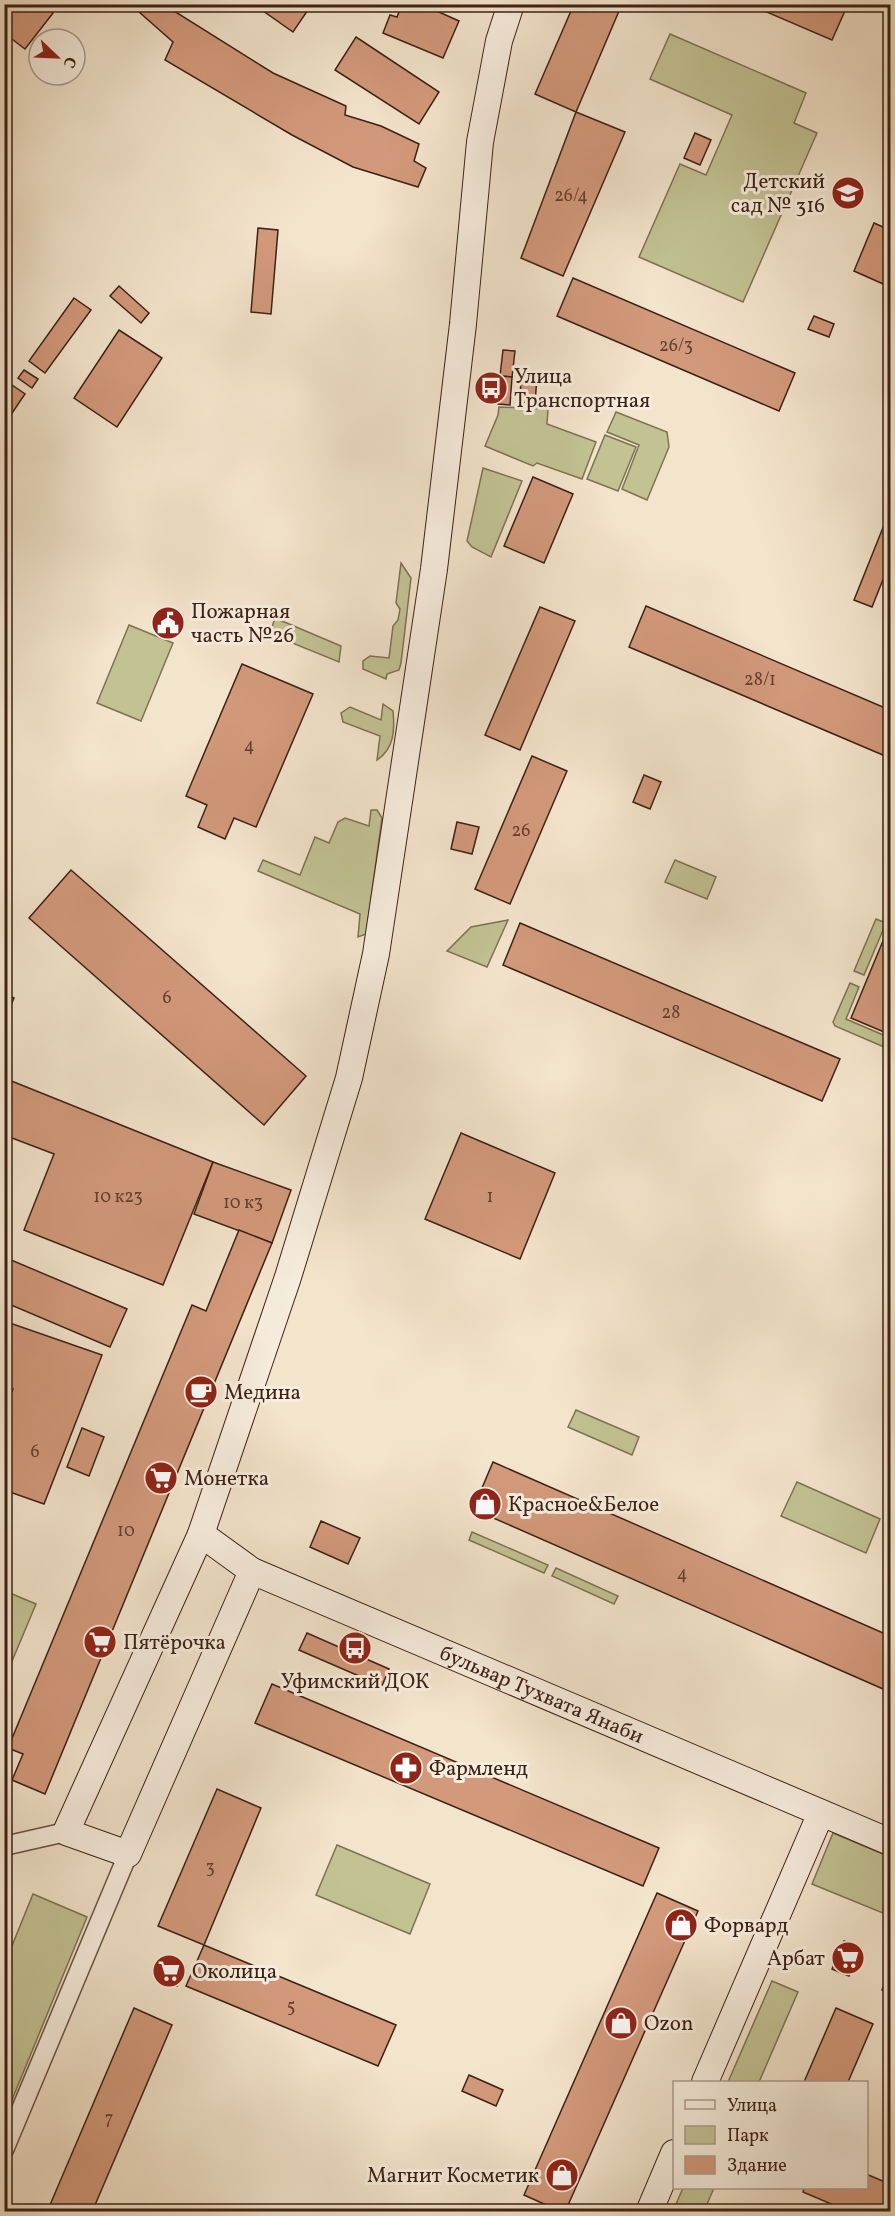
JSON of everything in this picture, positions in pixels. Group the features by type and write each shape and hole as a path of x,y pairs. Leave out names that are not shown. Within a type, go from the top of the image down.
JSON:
{"street":[{"path":"66,1832 201,1534 288,1277 350,1078 376,954 434,569 463,324 480,142 499,41 511,4"},
{"name":"бульвар Тухвата Янаби","path":"201,1534 252,1571 891,1842"},
{"path":"4,2150 128,1854 252,1571"},
{"path":"705,2081 821,1812"},
{"path":"4,1846 66,1832 128,1854"},
{"path":"649,2211 673,2157"}],"green space":[{"path":"670,34 806,93 794,123 817,133 743,302 639,257 680,164 706,175 732,115 650,79"},
{"path":"499,407 548,409 547,424 596,442 582,479 537,463 533,466 485,446"},
{"path":"616,412 667,432 669,447 647,500 622,489 639,445 607,432"},
{"path":"605,435 636,447 618,491 587,479"},
{"path":"483,468 522,481 491,557 472,547 467,541"},
{"path":"401,563 411,578 401,663 399,670 387,674 386,679 363,669 363,661 370,656 389,658 393,626 398,620 400,609 396,603"},
{"path":"275,618 341,646 339,662 275,636 271,630"},
{"path":"129,625 173,643 141,721 97,703"},
{"path":"383,704 393,711 394,725 390,745 383,756 377,760 380,736 343,722 341,713 350,707 381,720"},
{"path":"371,810 377,810 382,818 366,934 358,937 360,914 258,871 263,860 300,875 315,837 329,843 338,822 345,818 369,826"},
{"path":"675,860 716,877 707,899 665,882"},
{"path":"876,919 886,923 864,975 854,971"},
{"path":"508,920 487,967 447,951 471,927"},
{"path":"850,983 859,987 846,1019 888,1037 884,1047 835,1026 833,1022"},
{"path":"576,1410 639,1437 632,1455 568,1427"},
{"path":"797,1482 880,1519 866,1553 781,1516"},
{"path":"472,1532 548,1565 544,1573 469,1540"},
{"path":"556,1568 618,1596 614,1604 552,1576"},
{"path":"5,1591 36,1604 7,1673 4,1672"},
{"path":"833,1833 890,1857 890,1916 812,1884"},
{"path":"337,1845 430,1884 410,1934 316,1895"},
{"path":"33,1894 87,1917 5,2117 5,1963"},
{"path":"772,1981 798,1992 759,2081 728,2081"},
{"path":"683,2189 714,2189 704,2211 673,2211"}],"building":[{"path":"6,4 42,4 53,13 42,27 27,27 25,49 4,33"},
{"path":"130,4 163,4 273,73 346,106 345,115 381,126 419,144 414,161 426,168 418,187 353,167 292,135 165,60 173,42"},
{"path":"262,4 312,4 293,32 259,8"},
{"path":"402,4 421,4 459,21 443,58 383,33 390,15 397,17"},
{"path":"574,4 622,4 576,112 535,94"},
{"path":"748,4 848,4 832,40"},
{"path":"356,37 439,92 419,124 335,70"},
{"path":"576,112 625,132 563,276 521,258"},
{"path":"695,133 711,140 700,165 684,158"},
{"path":"874,223 890,230 890,287 854,271"},
{"path":"258,228 278,230 271,314 251,312"},
{"path":"573,278 795,373 779,411 557,316"},
{"path":"119,286 149,313 141,323 110,296"},
{"path":"74,298 91,310 45,373 29,361"},
{"path":"814,316 834,324 829,337 808,329"},
{"path":"119,330 162,358 117,427 74,398"},
{"path":"503,350 515,351 512,377 500,376"},
{"path":"24,370 38,379 32,388 18,378"},
{"path":"500,376 512,377 510,405 498,404"},
{"path":"521,376 537,377 535,403 520,402"},
{"path":"12,385 25,394 4,425 4,395"},
{"path":"533,477 573,494 544,563 504,546"},
{"path":"890,510 890,562 872,607 854,600"},
{"path":"646,606 890,710 890,758 629,647"},
{"path":"540,607 575,621 520,750 485,735"},
{"path":"242,664 313,694 256,827 234,818 225,839 198,827 207,805 186,796"},
{"path":"532,756 567,771 510,904 475,889"},
{"path":"644,775 661,782 650,809 633,802"},
{"path":"457,822 479,827 472,854 451,849"},
{"path":"71,870 306,1076 264,1125 29,918"},
{"path":"520,923 840,1059 822,1101 503,965"},
{"path":"890,924 890,1016 884,1032 851,1018"},
{"path":"4,994 14,998 4,1022"},
{"path":"4,1078 213,1162 163,1285 24,1230 54,1154 4,1135"},
{"path":"461,1133 555,1173 520,1259 425,1219"},
{"path":"213,1162 291,1190 272,1243 194,1214"},
{"path":"239,1230 272,1243 45,1794 12,1780 23,1754 8,1748 192,1305 206,1311"},
{"path":"4,1257 127,1309 110,1347 4,1302"},
{"path":"4,1321 102,1355 44,1504 4,1490 4,1411 13,1389 4,1386"},
{"path":"82,1428 104,1437 89,1476 67,1467"},
{"path":"493,1462 890,1636 890,1692 473,1509"},
{"path":"321,1521 360,1538 348,1564 310,1547"},
{"path":"307,1633 389,1669 382,1686 299,1650"},
{"path":"272,1684 659,1848 643,1886 255,1723"},
{"path":"217,1789 261,1808 204,1945 158,1926"},
{"path":"657,1893 698,1911 565,2212 562,2212 524,2195"},
{"path":"844,1941 861,1948 849,1976 832,1969"},
{"path":"204,1945 396,2025 378,2066 186,1986"},
{"path":"162,1958 185,1967 177,1986 154,1976"},
{"path":"890,1971 890,1994 882,1990"},
{"path":"134,2008 172,2025 92,2212 47,2212"},
{"path":"836,2008 873,2024 848,2081 804,2081"},
{"path":"469,2075 503,2090 496,2106 462,2091"},
{"path":"868,2175 890,2184 890,2212 850,2212 803,2192 804,2189 868,2189"}],"place":[{"name":"Детский сад № 316","path":"848,193"},
{"name":"Улица Транспортная","path":"491,388"},
{"name":"Пожарная часть №26","path":"168,623"},
{"name":"Медина","path":"201,1392"},
{"name":"Монетка","path":"161,1478"},
{"name":"Красное&Белое","path":"485,1504"},
{"name":"Пятёрочка","path":"100,1642"},
{"name":"Уфимский ДОК","path":"355,1648"},
{"name":"Фармленд","path":"406,1768"},
{"name":"Форвард","path":"681,1925"},
{"name":"Арбат","path":"848,1958"},
{"name":"Околица","path":"169,1971"},
{"name":"Ozon","path":"621,2023"},
{"name":"Магнит Косметик","path":"562,2175"}]}
